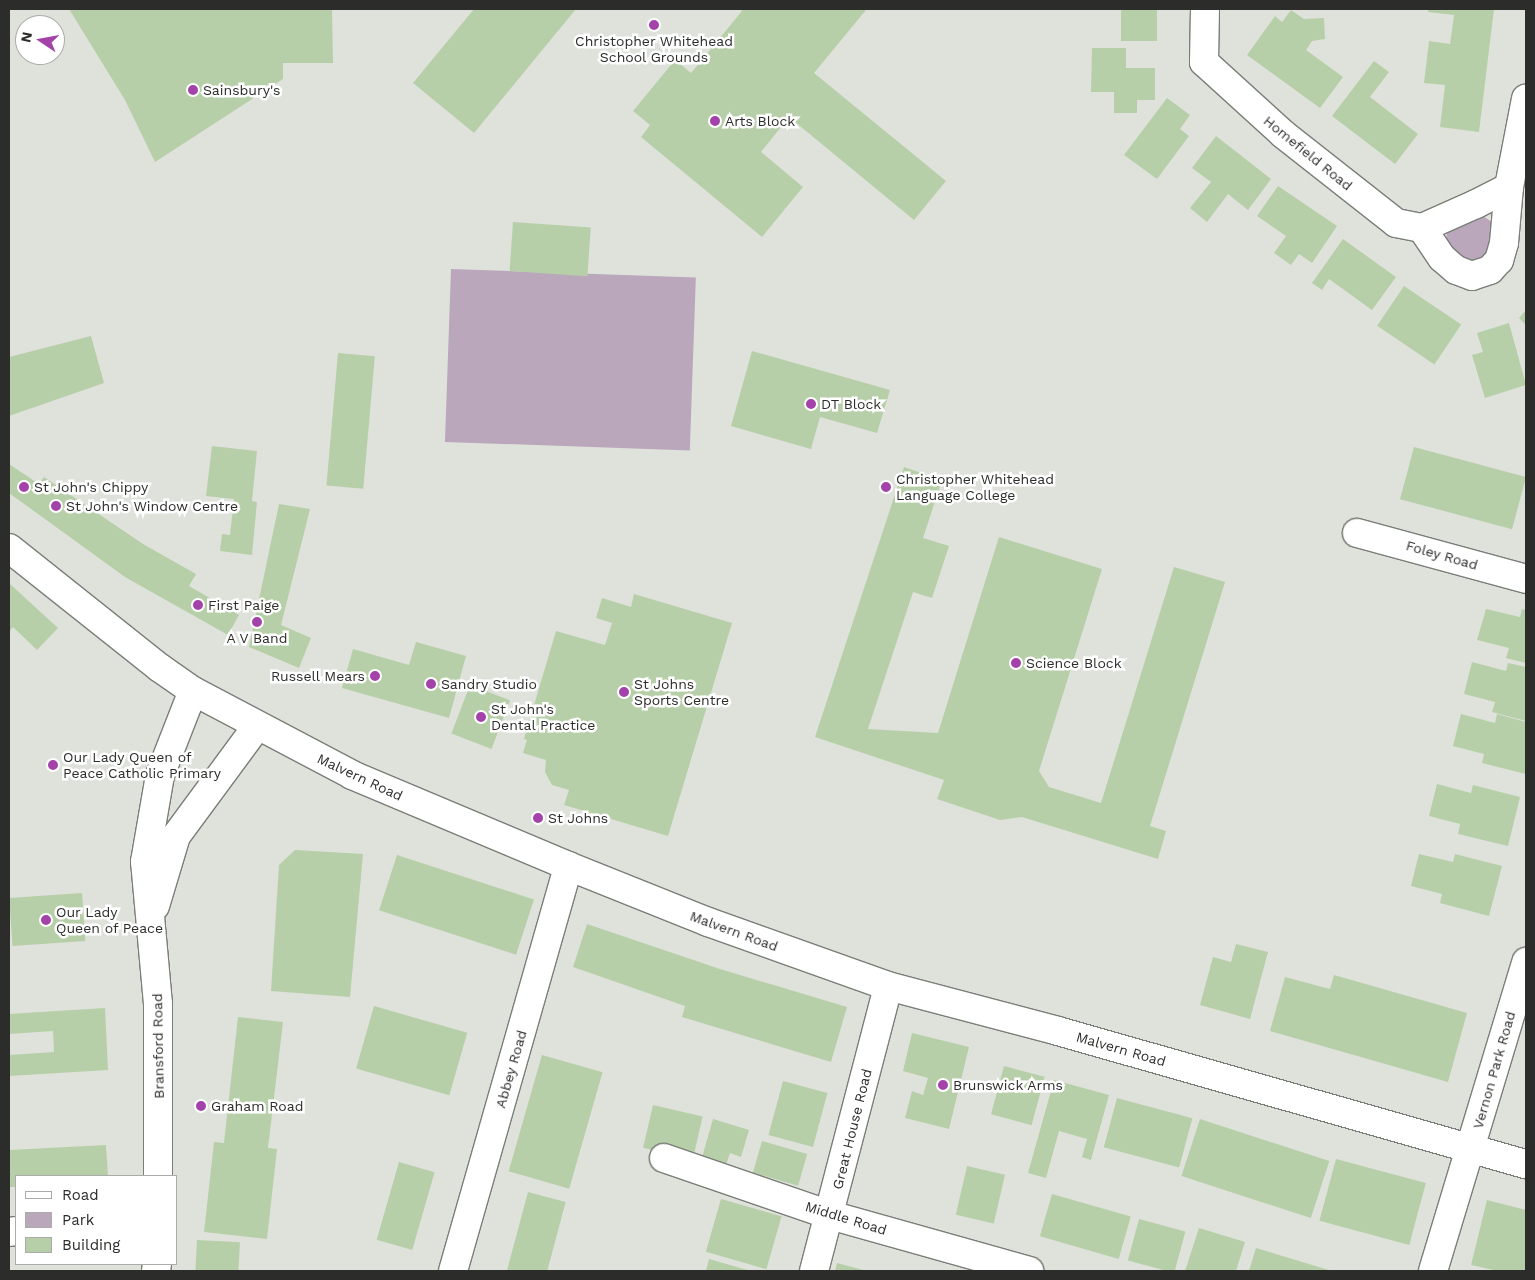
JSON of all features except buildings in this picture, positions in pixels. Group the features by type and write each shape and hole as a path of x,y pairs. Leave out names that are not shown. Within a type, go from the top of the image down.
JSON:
{"main road":[{"name":"Homefield Road","path":"1205,9 1204,62 1283,134 1396,223 1422,228"},
{"path":"1509,187 1422,228 1442,258 1456,270 1472,276 1490,270 1499,260 1504,243 1509,187 1526,99"},
{"name":"Foley Road","path":"1357,533 1526,579"},
{"name":"Malvern Road","path":"9,548 160,668 193,690 352,776 568,866 708,922 888,986 1058,1031 1526,1164"},
{"name":"Bransford Road","path":"158,1175 158,1004 152,917 145,862 160,775 193,690"},
{"name":"Bransford Road","path":"152,917 176,836 257,726"},
{"name":"Abbey Road","path":"453,1271 568,866"},
{"name":"Vernon Park Road","path":"1432,1271 1471,1149 1526,962"},
{"name":"Great House Road","path":"814,1271 888,986"},
{"name":"Middle Road","path":"664,1158 830,1214 1029,1271"}],"green space":[{"path":"1474,210 1498,226 1494,255 1466,267 1445,251 1448,223"},
{"path":"451,269 696,278 690,450 445,442"}],"place":[{"name":"Christopher Whitehead School Grounds","path":"654,25"},
{"name":"Sainsbury's","path":"193,90"},
{"name":"Arts Block","path":"715,121"},
{"name":"DT Block","path":"811,404"},
{"name":"St John's Chippy","path":"24,487"},
{"name":"Christopher Whitehead Language College","path":"886,487"},
{"name":"St John's Window Centre","path":"56,506"},
{"name":"First Paige","path":"198,605"},
{"name":"A V Band","path":"257,622"},
{"name":"Science Block","path":"1016,663"},
{"name":"Russell Mears","path":"375,676"},
{"name":"Sandry Studio","path":"431,684"},
{"name":"St Johns Sports Centre","path":"624,692"},
{"name":"St John's Dental Practice","path":"481,717"},
{"name":"Our Lady Queen of Peace Catholic Primary","path":"53,765"},
{"name":"St Johns","path":"538,818"},
{"name":"Our Lady Queen of Peace","path":"46,920"},
{"name":"Brunswick Arms","path":"943,1085"},
{"name":"Graham Road","path":"201,1106"}]}
